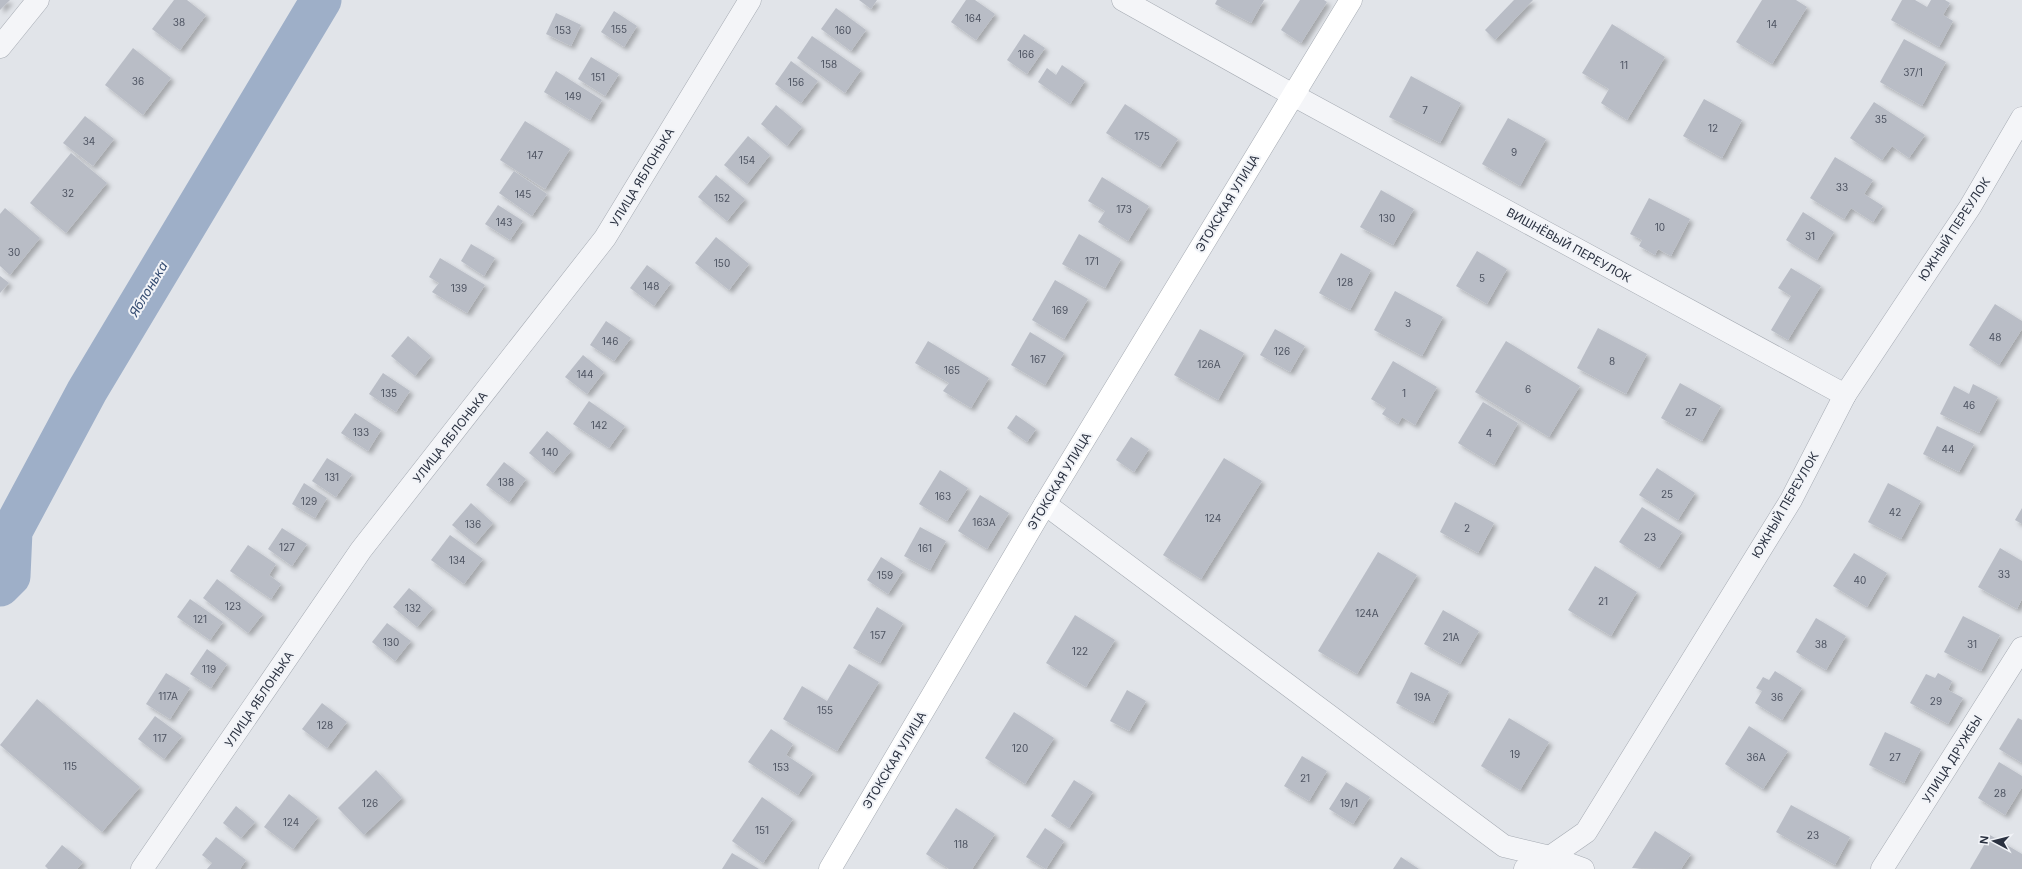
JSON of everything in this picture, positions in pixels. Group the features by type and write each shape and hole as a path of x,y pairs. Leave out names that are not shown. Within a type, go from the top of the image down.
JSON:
{"main road":[{"name":"ЭТОКСКАЯ УЛИЦА","path":"830,869 1045,504 1351,0"}],"street":[{"path":"0,47 38,0"},
{"name":"УЛИЦА ЯБЛОНЬКА","path":"146,868 361,550 605,238 750,0"},
{"path":"1123,0 1293,95"},
{"name":"ВИШНЁВЫЙ ПЕРЕУЛОК","path":"1293,95 1845,395"},
{"name":"ЮЖНЫЙ ПЕРЕУЛОК","path":"1525,869 1550,857 1586,832 1791,500 1845,395 1970,207 2022,118"},
{"path":"1045,504 1504,846 1550,857 1583,869"},
{"name":"УЛИЦА ДРУЖБЫ","path":"1882,869 2022,648"}],"building":[{"path":"0,0 10,0 0,10"},
{"path":"174,0 187,0 206,15 180,50 152,29"},
{"path":"859,0 877,0 871,9"},
{"path":"966,0 975,0 995,14 976,40 951,22"},
{"path":"1217,0 1264,0 1251,23 1215,4"},
{"path":"1300,0 1324,0 1327,2 1301,43 1281,30"},
{"path":"1514,0 1533,0 1495,40 1485,30"},
{"path":"1762,0 1796,0 1807,7 1772,64 1736,42"},
{"path":"1902,0 1915,0 1927,7 1931,0 1945,0 1950,3 1943,15 1953,21 1939,47 1891,20"},
{"path":"836,8 866,30 851,51 821,29"},
{"path":"614,11 637,26 624,47 601,32"},
{"path":"556,13 581,25 571,46 546,34"},
{"path":"1612,24 1665,57 1627,120 1601,103 1609,89 1582,73"},
{"path":"1024,34 1045,48 1027,74 1007,60"},
{"path":"812,36 861,70 845,93 797,58"},
{"path":"1904,39 1946,62 1922,106 1880,82"},
{"path":"133,48 171,78 143,115 105,85"},
{"path":"591,57 619,74 605,96 578,79"},
{"path":"791,61 818,81 801,103 775,84"},
{"path":"1062,65 1085,81 1070,104 1038,82 1047,68 1056,75"},
{"path":"556,71 602,100 590,120 544,92"},
{"path":"1411,76 1461,103 1440,143 1389,117"},
{"path":"1704,99 1742,120 1722,158 1683,136"},
{"path":"1874,102 1925,135 1909,158 1892,146 1882,160 1850,138"},
{"path":"1125,104 1178,139 1160,167 1106,133"},
{"path":"776,105 802,127 787,146 761,124"},
{"path":"85,116 114,139 93,166 63,143"},
{"path":"1508,118 1546,139 1520,186 1482,164"},
{"path":"525,121 570,149 545,189 500,160"},
{"path":"748,136 770,155 747,184 724,165"},
{"path":"71,153 107,183 66,233 30,203"},
{"path":"1835,157 1873,180 1864,194 1883,206 1873,222 1851,208 1844,219 1810,198"},
{"path":"514,171 547,194 532,216 499,193"},
{"path":"716,175 745,199 727,221 698,197"},
{"path":"1102,177 1149,206 1128,241 1098,222 1105,211 1088,201"},
{"path":"1381,190 1414,209 1393,245 1360,227"},
{"path":"1649,198 1690,219 1671,256 1658,249 1655,255 1639,246 1642,240 1630,234"},
{"path":"498,205 523,221 510,240 485,224"},
{"path":"5,208 40,238 10,275 0,266 0,214"},
{"path":"1803,212 1834,232 1817,260 1786,240"},
{"path":"1079,234 1121,259 1105,288 1062,264"},
{"path":"716,237 749,264 729,290 695,263"},
{"path":"471,244 495,258 484,276 461,261"},
{"path":"1477,251 1507,269 1487,304 1456,286"},
{"path":"1341,253 1371,270 1350,310 1319,293"},
{"path":"440,258 485,285 467,313 432,292 439,283 429,277"},
{"path":"647,265 671,283 654,306 630,288"},
{"path":"1791,268 1821,286 1788,340 1771,330 1791,296 1778,288"},
{"path":"0,276 9,283 0,293"},
{"path":"1055,280 1088,299 1064,339 1032,320"},
{"path":"1395,291 1443,317 1422,356 1374,330"},
{"path":"1995,304 2022,321 2022,329 1999,365 1969,345"},
{"path":"606,321 631,338 614,361 590,345"},
{"path":"1598,328 1647,354 1626,394 1577,368"},
{"path":"1200,329 1244,353 1218,400 1174,375"},
{"path":"1275,329 1305,346 1290,372 1260,355"},
{"path":"1030,332 1064,353 1045,385 1011,365"},
{"path":"408,336 431,356 415,376 391,356"},
{"path":"928,341 989,378 971,408 943,391 949,383 915,363"},
{"path":"1506,341 1580,386 1549,437 1475,392"},
{"path":"583,355 604,372 587,394 565,377"},
{"path":"1393,361 1437,387 1415,425 1402,417 1398,424 1382,414 1386,408 1371,399"},
{"path":"383,373 410,391 396,412 369,394"},
{"path":"1680,383 1721,406 1702,441 1661,418"},
{"path":"1973,384 1998,397 1979,433 1940,414 1954,386 1969,394"},
{"path":"589,401 625,426 609,448 573,424"},
{"path":"1483,402 1518,423 1494,465 1458,443"},
{"path":"355,413 381,430 368,451 341,433"},
{"path":"1016,415 1036,429 1027,442 1007,428"},
{"path":"1937,426 1974,444 1959,472 1923,454"},
{"path":"547,431 571,451 553,473 529,453"},
{"path":"1131,437 1149,449 1134,472 1116,460"},
{"path":"327,458 352,474 336,497 312,481"},
{"path":"1224,458 1262,481 1201,579 1163,555"},
{"path":"504,462 526,479 509,502 486,485"},
{"path":"1657,468 1695,493 1678,520 1639,495"},
{"path":"940,470 968,488 947,521 919,504"},
{"path":"304,483 327,498 315,518 292,504"},
{"path":"1888,483 1921,501 1901,539 1868,522"},
{"path":"980,495 1009,513 987,549 958,531"},
{"path":"1455,502 1494,523 1478,553 1440,532"},
{"path":"471,503 493,523 475,544 452,525"},
{"path":"1642,507 1682,532 1659,568 1619,542"},
{"path":"2022,508 2022,524 2015,520"},
{"path":"920,527 946,541 930,570 904,556"},
{"path":"282,528 307,544 292,566 268,549"},
{"path":"450,535 483,559 464,584 431,560"},
{"path":"248,545 276,564 269,575 281,584 271,599 230,571"},
{"path":"2000,548 2022,561 2022,599 2017,609 1978,587"},
{"path":"1378,552 1417,575 1357,674 1318,651"},
{"path":"1854,553 1887,573 1867,607 1833,586"},
{"path":"881,557 903,571 888,594 867,580"},
{"path":"1595,566 1637,592 1611,636 1568,610"},
{"path":"217,579 263,614 248,633 203,598"},
{"path":"409,588 433,608 417,627 393,607"},
{"path":"190,599 223,622 210,640 177,617"},
{"path":"877,607 903,623 880,663 853,648"},
{"path":"1443,610 1479,631 1460,664 1424,644"},
{"path":"1075,615 1115,640 1086,687 1046,663"},
{"path":"1963,616 2000,635 1981,671 1944,652"},
{"path":"1816,618 1846,636 1826,670 1796,652"},
{"path":"387,623 411,641 395,661 372,642"},
{"path":"207,649 227,664 211,688 190,674"},
{"path":"849,664 879,682 837,751 783,719 802,686 827,701"},
{"path":"1775,671 1802,688 1782,720 1755,703 1762,691 1756,688 1763,677 1769,680"},
{"path":"1411,672 1449,691 1433,723 1396,703"},
{"path":"166,673 190,688 170,719 146,704"},
{"path":"1938,673 1952,681 1948,690 1963,698 1948,724 1910,703 1926,674 1935,678"},
{"path":"1127,690 1146,701 1129,731 1110,721"},
{"path":"37,699 140,787 102,832 0,745"},
{"path":"322,703 347,722 327,748 302,729"},
{"path":"1014,712 1054,738 1025,784 985,758"},
{"path":"155,716 182,736 164,759 138,739"},
{"path":"1509,718 1549,742 1520,790 1481,766"},
{"path":"2018,718 2022,720 2022,763 1999,749"},
{"path":"1749,726 1788,751 1763,789 1725,764"},
{"path":"771,729 793,744 786,755 813,773 798,795 748,762"},
{"path":"1885,732 1921,749 1904,783 1869,765"},
{"path":"1302,756 1327,771 1309,801 1284,786"},
{"path":"1999,762 2022,776 2022,787 2005,815 1978,798"},
{"path":"376,770 402,798 364,835 338,808"},
{"path":"1074,780 1093,792 1069,828 1051,816"},
{"path":"1346,782 1370,797 1353,824 1329,809"},
{"path":"289,794 318,817 293,849 264,827"},
{"path":"762,797 793,819 763,863 732,841"},
{"path":"1791,805 1850,837 1835,865 1776,832"},
{"path":"236,806 255,822 241,838 223,823"},
{"path":"956,808 995,834 972,869 949,869 926,854"},
{"path":"1045,828 1064,841 1046,869 1026,857"},
{"path":"1655,831 1691,854 1681,869 1632,868"},
{"path":"1990,835 2022,854 2022,869 1970,869"},
{"path":"216,837 246,860 240,869 207,869 212,863 202,855"},
{"path":"62,845 83,862 77,869 48,869 45,866"},
{"path":"732,853 759,869 722,869"},
{"path":"1401,857 1419,869 1393,869"}],"waterway":[{"name":"Яблонька","path":"0,586 10,576 12,531 87,391 321,0"}]}
